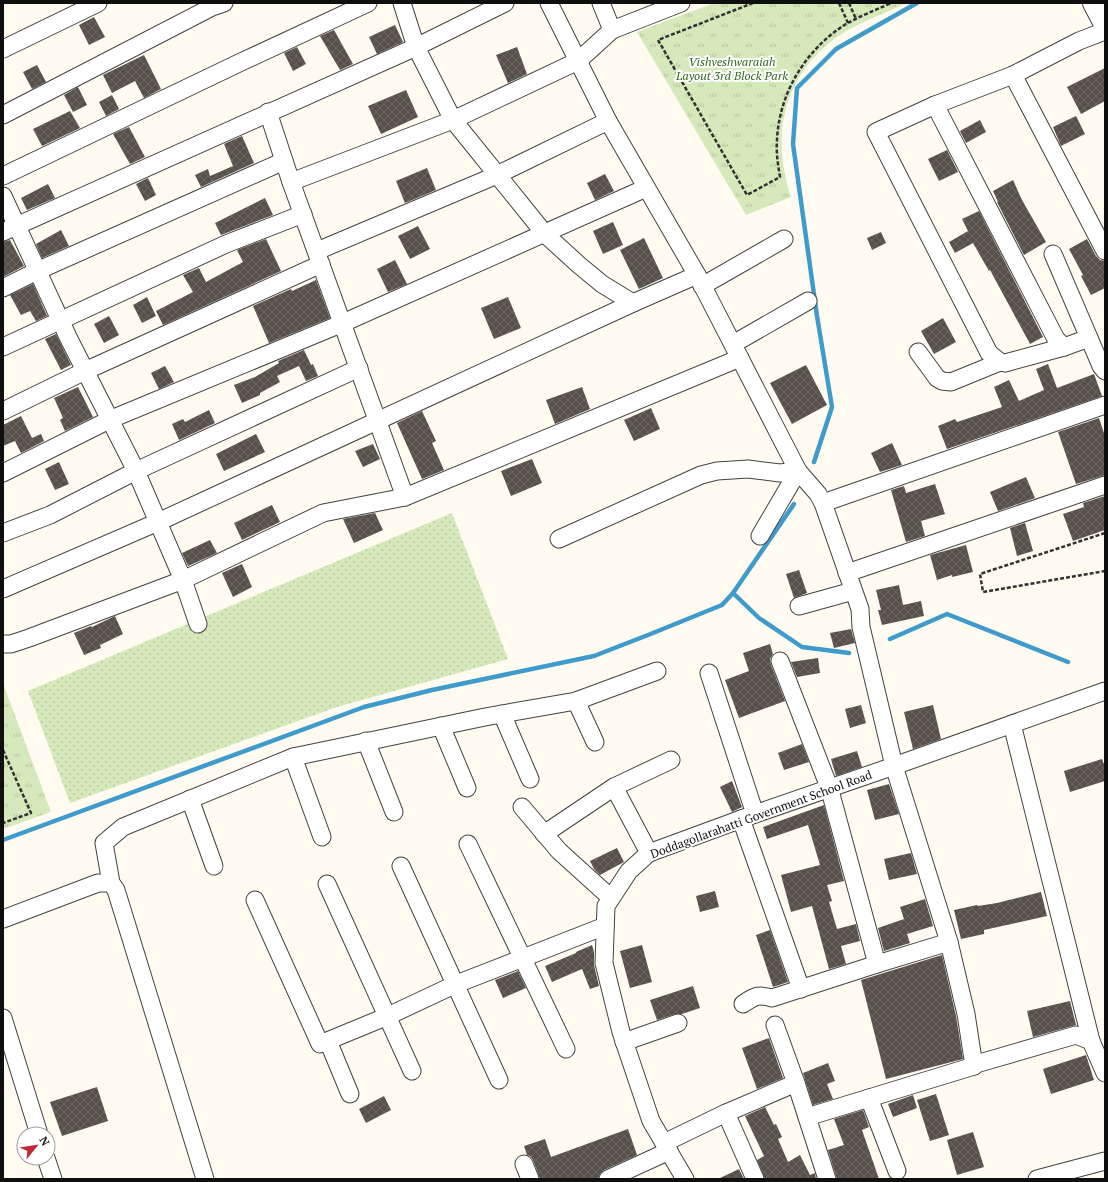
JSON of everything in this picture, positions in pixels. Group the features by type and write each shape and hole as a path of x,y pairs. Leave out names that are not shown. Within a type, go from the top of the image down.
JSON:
{"street":[{"path":"3,49 98,3"},
{"path":"3,115 224,3"},
{"path":"3,176 239,62 368,3"},
{"path":"402,3 416,47 453,120 545,234 602,284 633,303"},
{"path":"10,228 416,47 505,3"},
{"path":"549,3 608,121 700,280 798,471 818,494 823,503 860,609 861,627 894,766 949,942 966,1014 974,1066"},
{"path":"601,3 612,30"},
{"path":"291,182 453,120 578,61 612,30 681,3"},
{"path":"1094,3 1105,24"},
{"path":"1000,362 990,353 876,132 935,105 1013,76 1079,40 1105,31"},
{"path":"1013,76 1105,251"},
{"path":"935,105 1056,339 1064,347"},
{"path":"268,112 291,182 405,497"},
{"path":"3,411 319,258 497,175 608,121"},
{"path":"3,288 37,271 284,161"},
{"path":"3,473 109,420 343,323 646,188"},
{"path":"3,196 10,228 37,271 109,420 136,471 183,580 198,624"},
{"path":"3,347 226,244 303,214"},
{"path":"3,589 158,522 633,303 700,280 784,240"},
{"path":"1053,254 1101,366 1105,371"},
{"path":"3,644 10,644 29,638 183,580 323,513 405,497 737,351 808,301"},
{"path":"918,352 937,378 942,381 951,382 1000,362 1005,363 1064,347 1089,338"},
{"path":"3,533 50,515 136,471 359,368"},
{"path":"823,503 1105,405"},
{"path":"559,539 701,475 717,471 748,469 780,473 798,471"},
{"path":"760,536 798,471"},
{"path":"847,573 1105,485"},
{"path":"799,606 853,591"},
{"path":"780,661 829,787 877,964"},
{"path":"205,1179 119,897 111,883 104,843 123,827 293,757 441,726 576,701 657,671"},
{"path":"708,673 748,816 801,989"},
{"name":"Doddagollarahatti Government School Road","path":"685,1179 651,1122 624,1042 604,963 606,906 629,871 649,852 829,787 894,766 1105,691"},
{"path":"576,701 596,742"},
{"path":"502,714 530,779"},
{"path":"1012,724 1090,1041 1105,1074"},
{"path":"441,726 467,788"},
{"path":"366,741 394,812"},
{"path":"293,757 322,837"},
{"path":"544,834 614,787 671,760"},
{"path":"614,787 649,852"},
{"path":"190,799 214,866"},
{"path":"522,806 559,851 611,898"},
{"path":"468,844 566,1049"},
{"path":"401,866 454,985 499,1080"},
{"path":"3,919 98,884 111,883"},
{"path":"327,884 412,1071"},
{"path":"255,900 320,1044 388,1016 454,985 605,926"},
{"path":"743,1004 756,996 772,998 949,942"},
{"path":"3,1018 37,1126"},
{"path":"624,1042 678,1023"},
{"path":"775,1024 827,1179"},
{"path":"807,1117 974,1066 976,1064 1076,1035 1090,1041"},
{"path":"328,1041 350,1094"},
{"path":"608,1179 726,1113 796,1083"},
{"path":"869,1098 897,1171"},
{"path":"726,1113 755,1179"},
{"path":"1037,1179 1105,1161"},
{"path":"48,1166 52,1179"}],"path":[{"path":"753,3 658,40 747,195 780,177 777,159 778,128 783,104 790,86 808,57 832,34 848,23 890,3"},
{"path":"839,3 848,23"},
{"path":"848,3 856,19"},
{"path":"1105,533 980,574 983,592 1105,571"},
{"path":"3,750 31,813 3,823"}],"green space":[{"name":"Vishveshwaraiah Layout 3rd Block Park","path":"714,3 907,3 859,24 841,34 816,56 802,73 792,91 785,111 782,132 782,153 785,175 791,197 746,215 637,32"},
{"path":"452,513 508,659 337,707 70,803 28,691"},
{"path":"3,683 51,812 3,829"}],"building":[{"path":"94,17 105,37 89,45 79,25"},
{"path":"395,25 403,42 377,54 369,37"},
{"path":"334,30 353,64 340,70 320,36"},
{"path":"297,47 306,64 293,71 284,53"},
{"path":"517,47 527,74 508,83 496,55"},
{"path":"144,55 161,89 144,98 135,81 112,93 103,75"},
{"path":"37,65 46,82 32,89 23,72"},
{"path":"1105,68 1105,101 1081,114 1067,87"},
{"path":"78,87 87,105 73,112 64,95"},
{"path":"406,90 418,117 381,134 368,106"},
{"path":"112,95 119,109 106,116 99,102"},
{"path":"70,111 80,128 42,146 33,129"},
{"path":"1076,116 1085,134 1061,146 1053,127"},
{"path":"980,120 986,132 966,143 960,131"},
{"path":"129,127 145,157 130,164 113,134"},
{"path":"242,136 254,163 201,187 195,175 208,169 210,176 233,166 224,144"},
{"path":"947,150 958,172 939,181 928,159"},
{"path":"427,168 436,190 405,203 396,181"},
{"path":"605,174 614,191 595,200 587,183"},
{"path":"148,178 156,195 145,201 136,184"},
{"path":"1013,180 1022,200 1046,242 1024,255 993,191"},
{"path":"48,184 55,198 27,210 21,198"},
{"path":"265,198 273,215 221,235 215,223"},
{"path":"979,211 1043,337 1030,344 990,270 989,271 973,243 955,253 949,242 968,231 962,219"},
{"path":"613,222 623,245 603,254 593,231"},
{"path":"418,226 430,249 410,259 398,236"},
{"path":"61,230 69,246 42,258 36,244"},
{"path":"881,232 886,243 872,250 867,238"},
{"path":"644,238 663,278 639,289 620,250"},
{"path":"266,239 281,271 163,325 156,311 193,292 183,275 199,268 206,282 243,262 237,250"},
{"path":"1087,239 1096,256 1100,260 1105,261 1105,288 1091,295 1081,276 1083,275 1069,249"},
{"path":"10,240 24,266 3,277 3,242"},
{"path":"395,260 407,284 388,292 377,269"},
{"path":"316,280 330,318 269,343 253,306 291,289 292,291"},
{"path":"33,284 47,316 36,321 30,311 21,315 10,295"},
{"path":"147,297 156,316 142,323 133,305"},
{"path":"508,297 521,328 494,339 481,308"},
{"path":"109,316 119,335 104,343 94,324"},
{"path":"943,318 956,342 934,354 921,331"},
{"path":"56,334 71,365 61,370 45,339"},
{"path":"304,350 311,365 313,364 318,376 306,381 299,366 277,376 280,382 260,393 260,395 242,403 234,385 255,377 279,363 278,361"},
{"path":"1048,364 1057,388 1094,374 1102,396 947,449 938,426 955,419 957,422 1002,407 994,387 1009,380 1019,401 1044,390 1036,369"},
{"path":"806,365 827,405 792,424 770,383"},
{"path":"165,366 174,382 159,389 151,373"},
{"path":"78,387 93,417 65,431 60,420 63,418 54,398"},
{"path":"582,387 590,409 555,424 546,400"},
{"path":"651,408 660,429 634,441 624,420"},
{"path":"209,410 215,423 179,440 172,424 183,419 185,422"},
{"path":"422,411 436,441 432,443 444,470 422,479 397,423"},
{"path":"21,416 32,438 41,434 44,441 21,453 15,441 3,446 3,425"},
{"path":"1099,418 1105,436 1105,475 1076,484 1058,432"},
{"path":"256,434 265,452 224,471 216,454"},
{"path":"892,443 902,465 880,472 871,453"},
{"path":"373,444 380,459 363,467 355,451"},
{"path":"532,459 542,483 511,496 501,471"},
{"path":"59,462 69,484 55,490 45,469"},
{"path":"1026,477 1035,498 998,511 990,492"},
{"path":"935,484 945,514 921,521 925,536 906,542 891,490 904,486 906,493"},
{"path":"1105,496 1105,530 1073,541 1063,514 1084,507 1083,503"},
{"path":"272,505 280,522 242,540 234,523"},
{"path":"375,513 383,530 354,543 343,519"},
{"path":"1025,523 1033,551 1017,556 1010,528"},
{"path":"210,540 217,553 188,566 182,553"},
{"path":"966,545 973,572 952,577 952,575 937,580 930,555"},
{"path":"242,564 252,587 233,597 222,573"},
{"path":"799,570 807,593 794,598 786,574"},
{"path":"899,585 903,605 921,601 924,616 882,625 878,610 881,610 876,590"},
{"path":"115,616 123,634 100,645 101,648 84,655 74,633 91,626 92,627"},
{"path":"851,629 855,643 834,648 830,633"},
{"path":"770,644 773,654 770,659 771,665 785,701 739,718 725,680 749,671 743,653"},
{"path":"818,658 820,673 797,677 791,662"},
{"path":"861,705 866,723 850,728 845,709"},
{"path":"933,705 941,739 913,749 904,712"},
{"path":"802,744 809,762 784,770 778,753"},
{"path":"857,751 862,767 836,776 831,759"},
{"path":"1102,759 1105,767 1105,781 1070,792 1064,771"},
{"path":"732,781 742,807 732,812 720,787"},
{"path":"889,784 899,814 875,820 867,790"},
{"path":"824,805 844,881 827,885 832,901 829,902 837,929 856,924 860,941 841,946 846,964 829,969 812,906 791,912 781,875 820,865 808,825 767,839 763,827"},
{"path":"617,848 624,862 600,875 594,869 590,861"},
{"path":"911,853 917,874 889,880 884,859"},
{"path":"715,891 719,907 700,912 696,896"},
{"path":"1041,892 1047,916 984,930 984,934 961,939 954,910 977,905 997,903"},
{"path":"925,899 933,926 907,934 910,943 884,951 878,928 904,919 900,907"},
{"path":"770,930 788,982 773,987 756,935"},
{"path":"592,945 594,952 594,965 599,986 590,989 582,969 552,982 545,966"},
{"path":"642,945 652,982 630,988 620,951"},
{"path":"942,955 956,1016 963,1059 886,1079 861,980"},
{"path":"518,971 526,988 503,998 495,980"},
{"path":"693,986 700,1008 657,1020 650,1000"},
{"path":"1070,1001 1076,1025 1033,1037 1027,1011"},
{"path":"769,1038 783,1078 757,1089 742,1048"},
{"path":"1086,1055 1094,1080 1051,1094 1043,1069"},
{"path":"828,1063 835,1081 827,1084 833,1099 813,1105 803,1073"},
{"path":"97,1087 108,1121 62,1136 50,1102"},
{"path":"936,1094 949,1135 930,1141 917,1100"},
{"path":"913,1095 917,1108 893,1117 888,1104"},
{"path":"384,1096 391,1110 366,1123 359,1109"},
{"path":"765,1107 782,1137 778,1139 788,1162 800,1155 810,1175 815,1173 816,1179 765,1179 757,1160 764,1156 745,1116"},
{"path":"863,1110 869,1127 862,1130 879,1179 837,1179 828,1150 844,1145 834,1119"},
{"path":"628,1129 637,1155 604,1170 598,1179 540,1179 533,1160 527,1155 524,1146 545,1139 551,1157"},
{"path":"973,1132 984,1167 957,1175 947,1140"},
{"path":"739,1169 744,1179 718,1179"}],"waterway":[{"path":"814,462 832,407 817,316 793,144 797,88 836,49 917,3"},
{"path":"3,840 364,707 432,690 594,656 722,605 733,593 794,504"},
{"path":"733,593 759,618 802,647 849,653"},
{"path":"890,639 947,614 1068,662"}]}
